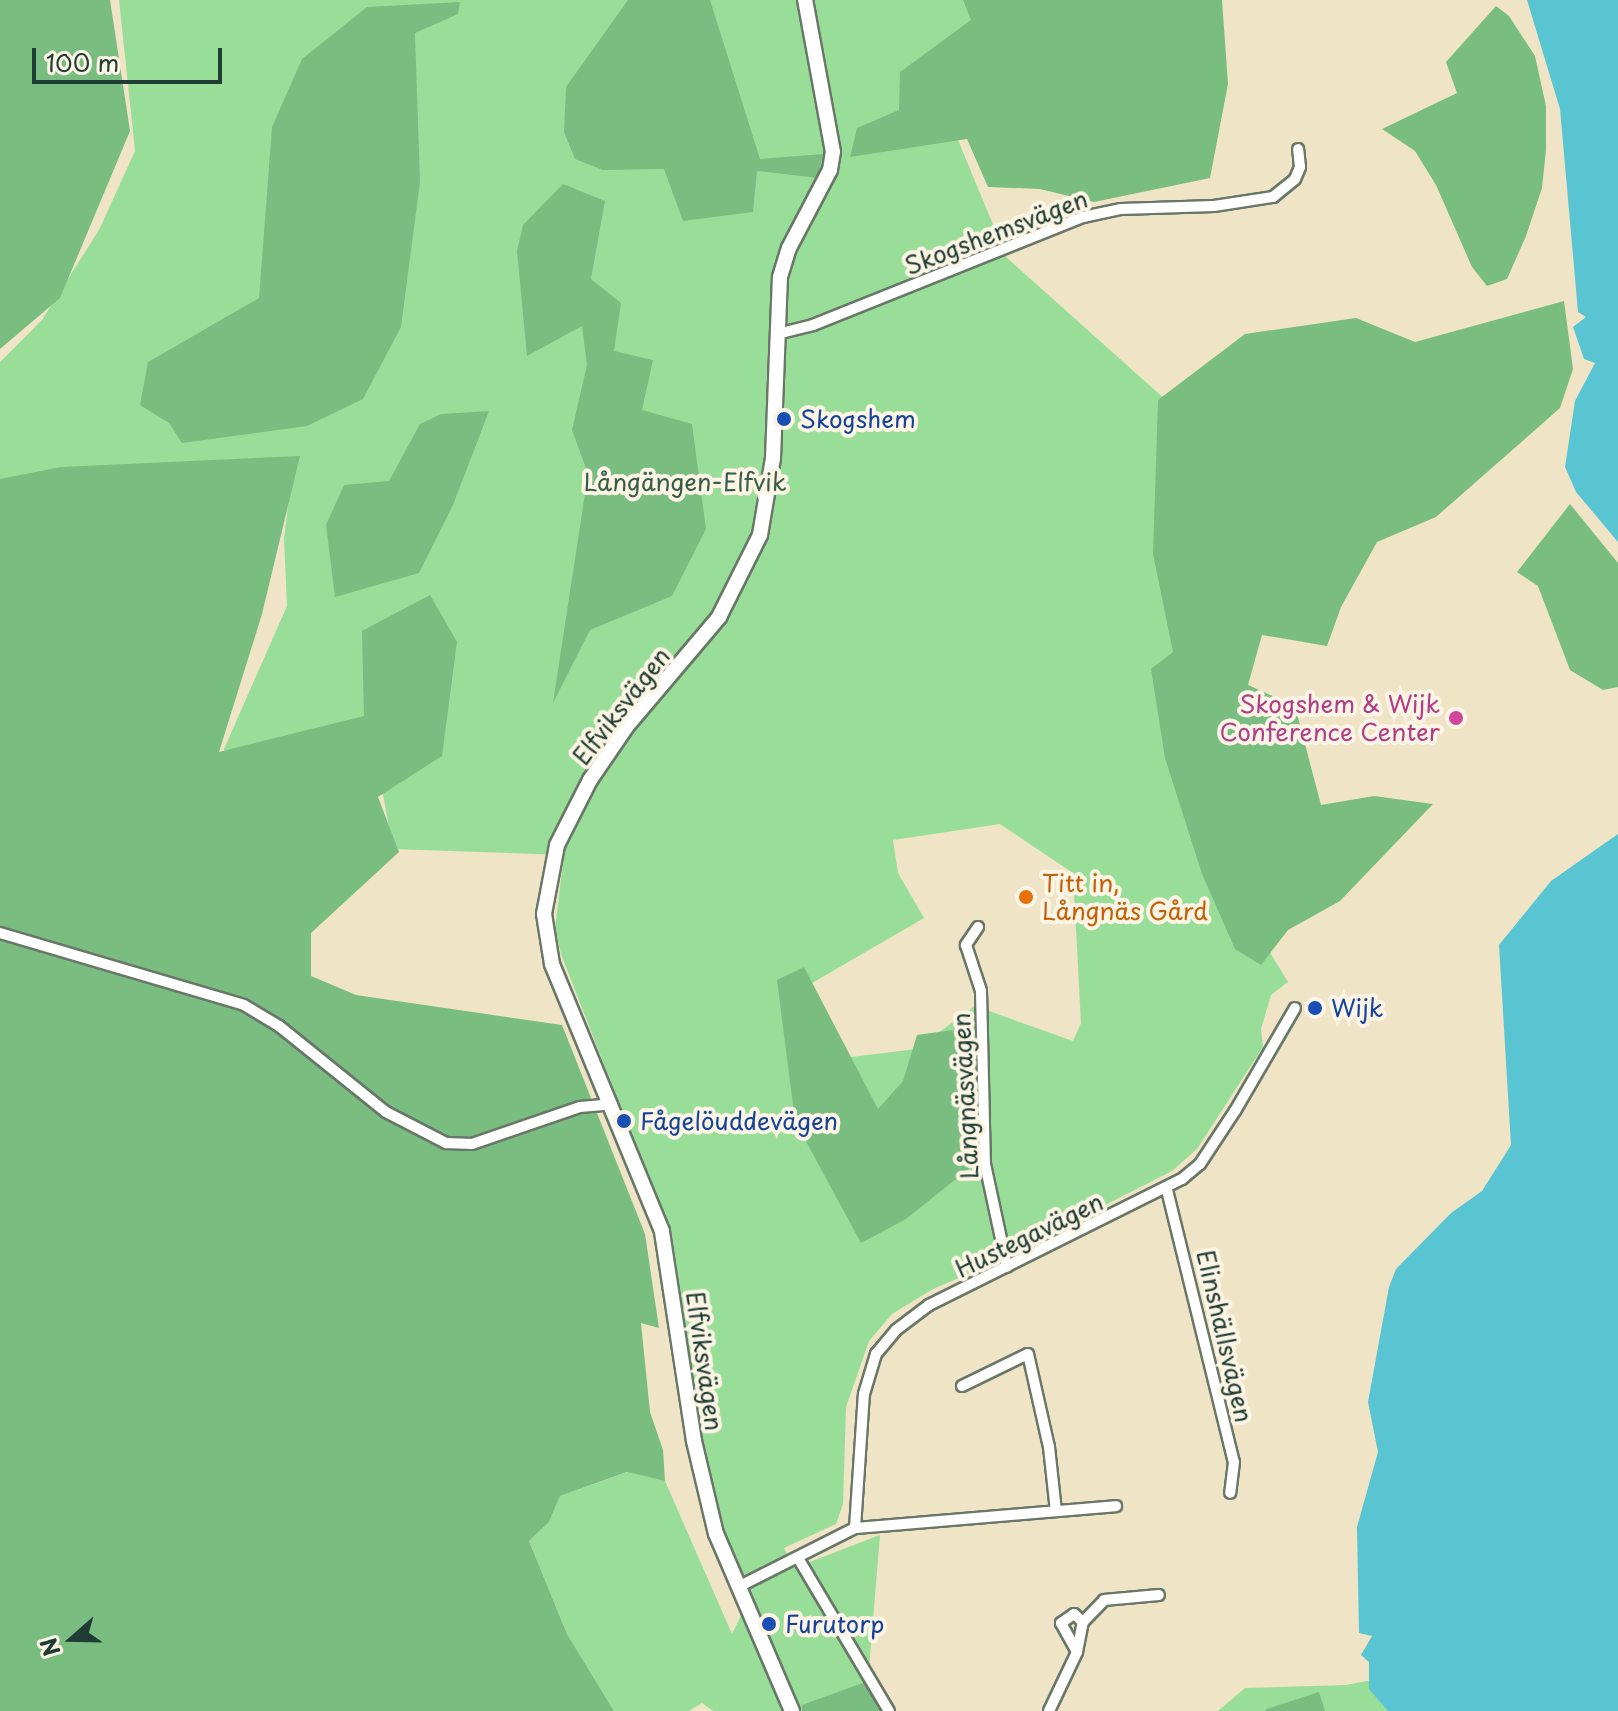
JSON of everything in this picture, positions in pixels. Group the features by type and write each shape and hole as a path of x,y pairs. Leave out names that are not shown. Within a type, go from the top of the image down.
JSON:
{"street":[{"name":"Elfviksvägen","path":"792,1711 719,1544 697,1456 662,1231 548,948 544,914 551,862 579,801 614,744 719,617 752,557 771,485 783,262 830,170 833,152 805,0"},
{"name":"Skogshemsvägen","path":"777,334 813,325 1083,217 1121,209 1214,206 1273,197 1295,179 1300,167 1298,149"},
{"name":"Långnäsvägen","path":"978,927 966,945 981,991 985,1164 1007,1267"},
{"path":"0,933 244,1005 279,1026 386,1112 446,1143 472,1144 580,1107 612,1104"},
{"name":"Hustegavägen","path":"855,1528 864,1394 876,1354 929,1305 1167,1190 1200,1164 1295,1008"},
{"name":"Elinshällsvägen","path":"1167,1190 1234,1462 1230,1493"},
{"path":"962,1386 1028,1354 1049,1447 1056,1511"},
{"path":"738,1587 855,1528 1116,1506"},
{"path":"798,1558 889,1711"},
{"path":"1049,1711 1077,1652 1083,1622 1104,1600 1159,1595"},
{"path":"1077,1652 1061,1623 1074,1614 1083,1622"}],"green space":[{"path":"0,0 110,0 130,131 60,298 0,349"},
{"name":"Långängen-Elfvik","path":"119,0 983,0 938,92 1007,258 1167,401 1238,900 1288,982 1271,995 1261,1029 1263,1047 1197,1149 1172,1171 1066,1225 1069,1231 933,1289 892,1314 869,1341 846,1407 843,1504 836,1524 784,1548 794,1568 880,1535 868,1681 878,1711 713,1711 702,1703 689,1711 614,1711 567,1634 529,1541 549,1522 560,1496 628,1472 665,1481 732,1634 749,1599 721,1537 708,1487 671,1237 561,954 555,928 564,855 393,849 369,718 226,755 224,749 287,606 284,538 293,468 0,487 0,362 42,320 99,230 135,151","holes":["1000,824 1073,873 1081,1023 1073,1041 975,1006 916,1049 843,1058 807,986 924,918 898,873 893,840"]},
{"path":"628,0 710,0 760,159 823,154 818,178 757,171 753,212 683,221 664,169 603,170 575,159 564,132 566,87"},
{"path":"963,0 1222,0 1228,84 1210,178 1094,202 1040,189 988,187 967,139 850,157 857,128 899,110 900,72 971,20"},
{"path":"460,2 458,14 415,33 420,182 401,327 363,399 307,426 182,443 169,423 140,405 148,362 259,298 272,127 302,59 367,7"},
{"path":"1496,6 1509,16 1535,56 1546,106 1546,150 1542,188 1526,236 1507,279 1487,286 1472,267 1436,185 1415,151 1382,129 1457,93 1446,62"},
{"path":"563,184 605,201 591,279 621,303 614,351 653,360 642,410 692,424 706,529 672,596 590,630 553,703 588,474 572,430 587,365 582,326 527,356 517,251 523,225"},
{"path":"1564,301 1573,369 1560,408 1436,517 1377,542 1341,607 1327,646 1262,635 1248,685 1295,706 1321,805 1374,796 1433,804 1340,901 1288,930 1261,965 1235,949 1202,874 1165,758 1151,669 1173,652 1153,554 1158,400 1245,334 1356,318 1415,342"},
{"path":"489,411 453,505 419,573 335,597 326,525 344,485 389,481 420,424 441,414"},
{"path":"300,456 262,614 219,752 364,716 362,631 430,595 457,642 442,756 378,797 399,852 311,933 311,976 356,995 562,1025 645,1234 659,1328 641,1323 650,1412 663,1450 665,1481 627,1472 560,1496 549,1522 529,1541 567,1634 614,1711 0,1711 0,479 61,467"},
{"path":"1570,504 1618,563 1618,687 1603,690 1570,670 1538,586 1517,572"},
{"path":"804,967 878,1109 903,1081 917,1035 953,1030 973,1088 981,1159 906,1219 861,1243 795,1121 777,980"},
{"path":"1618,1633 1618,1711 1218,1711 1245,1688 1346,1685"},
{"path":"868,1681 885,1711 802,1711 802,1705"},
{"path":"1319,1692 1325,1711 1265,1711 1267,1709"}],"water":[{"path":"1527,0 1618,0 1618,542 1576,492 1565,467 1575,401 1595,363 1584,359 1573,327 1586,317 1578,312 1560,109"},
{"path":"1618,834 1618,1711 1388,1711 1369,1689 1369,1662 1361,1655 1372,1636 1359,1633 1357,1527 1378,1452 1368,1402 1389,1287 1396,1269 1451,1213 1482,1191 1511,1145 1499,945 1551,881"}],"place":[{"name":"Skogshem","path":"784,419"},
{"name":"Skogshem & Wijk Conference Center","path":"1456,718"},
{"name":"Titt in, Långnäs Gård","path":"1026,897"},
{"name":"Wijk","path":"1315,1008"},
{"name":"Fågelöuddevägen","path":"624,1121"},
{"name":"Furutorp","path":"769,1624"}]}
